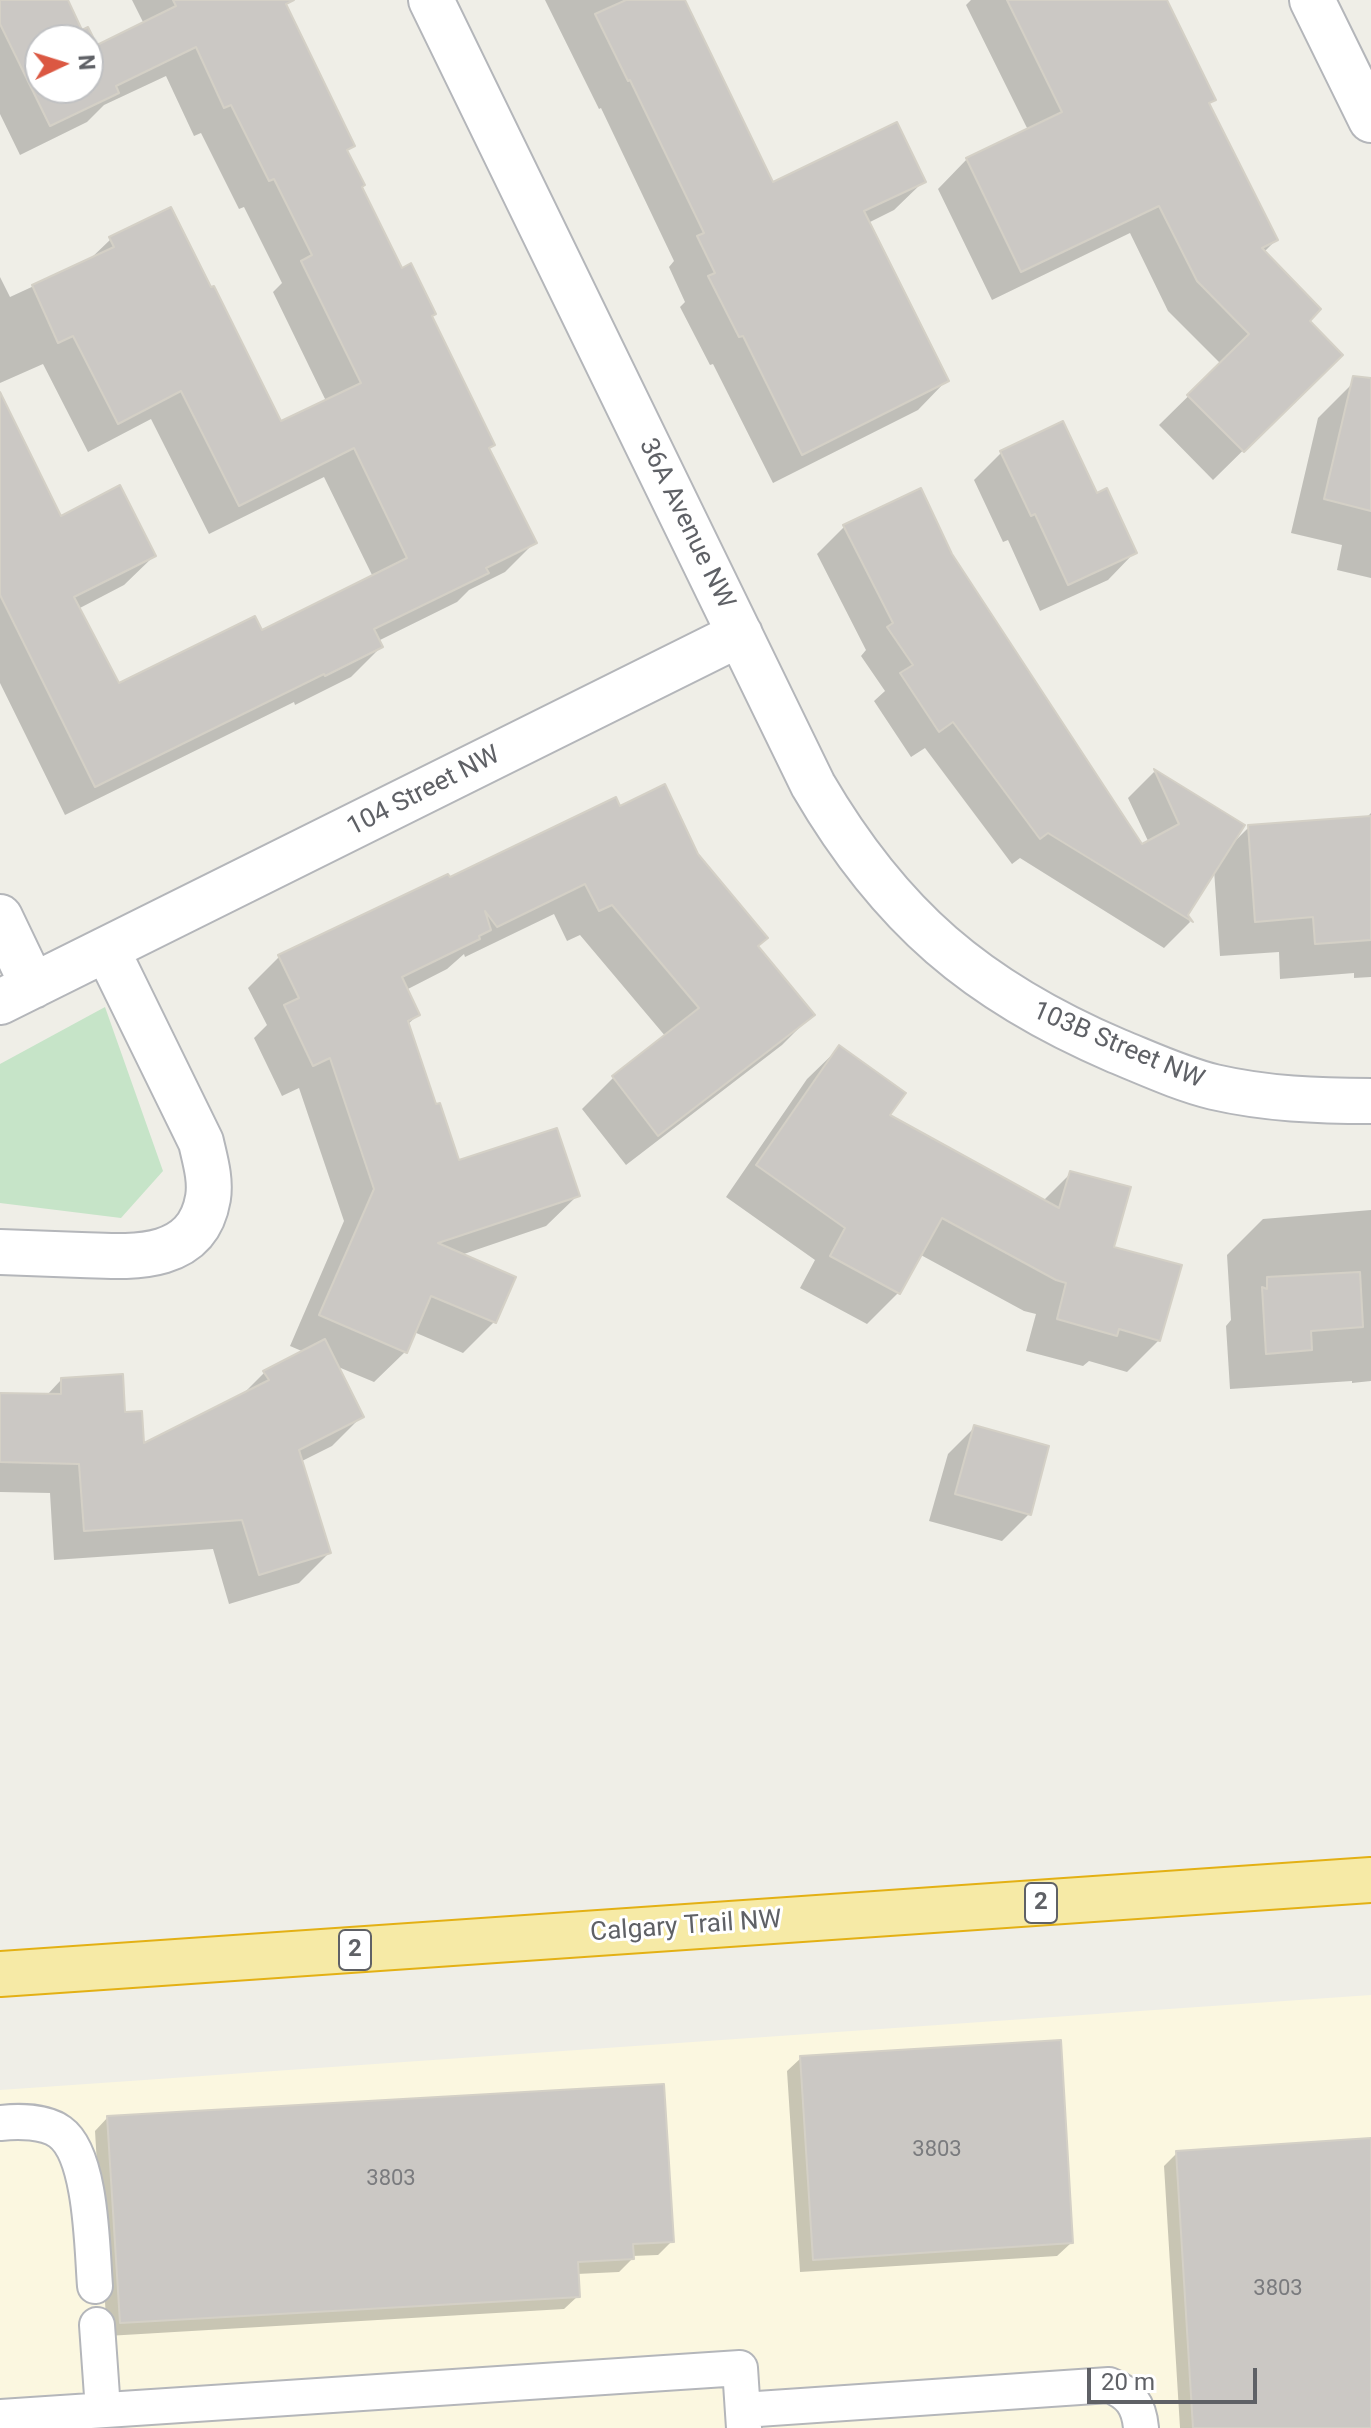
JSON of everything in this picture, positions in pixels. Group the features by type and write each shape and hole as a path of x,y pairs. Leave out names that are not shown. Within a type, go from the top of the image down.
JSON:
{"highway":[{"name":"Calgary Trail NW","path":"0,1974 1371,1880"}],"street":[{"name":"36A Avenue NW","path":"431,0 813,785 839,830 877,881 915,924 963,964 1010,997"},
{"path":"1312,0 1371,120"},
{"name":"104 Street NW","path":"17,994 740,634"},
{"path":"0,917 17,994"},
{"path":"0,1252 130,1257 159,1253 186,1239 203,1215 209,1195 201,1142 107,950"},
{"name":"103B Street NW","path":"1010,997 1096,1042 1158,1069 1213,1087 1279,1098 1371,1101"}],"lane":[{"path":"0,2123 39,2124 61,2132 75,2152 89,2205 95,2286"},
{"path":"97,2325 103,2410"},
{"path":"0,2417 740,2368 744,2419 1109,2385 1133,2400 1141,2428"}],"shaded area":[{"path":"1371,1995 1371,2428 0,2428 0,2090"}],"green space":[{"path":"105,1007 163,1171 121,1218 0,1203 0,1064"}],"building":[{"path":"0,0 68,0 79,24 24,24 24,73 0,24"},
{"path":"173,0 294,0 286,4 355,146 347,150 365,185 362,187 402,268 411,263 436,314 432,316 495,445 489,448 537,543 486,568 489,573 374,629 383,647 95,787 0,595 0,392 61,516 120,485 156,556 74,597 119,683 255,616 262,630 407,558 354,448 239,506 181,391 118,424 73,336 58,343 32,285 114,247 109,237 171,207 281,421 361,383 301,261 312,255 274,179 269,181 231,105 224,108 196,47 116,86 119,93 104,100 104,42 176,6"},
{"path":"626,0 685,0 773,182 897,122 926,182 864,211 949,381 802,455 743,336 739,337 708,276 715,273 697,236 704,233 595,14"},
{"path":"1007,0 1167,0 1216,100 1209,103 1278,240 1262,248 1321,309 1310,321 1343,355 1244,452 1187,395 1249,334 1197,281 1159,206 1021,272 966,158 1062,112"},
{"path":"39,104 96,104 50,126"},
{"path":"1353,376 1371,378 1371,511 1324,499"},
{"path":"1063,421 1097,493 1107,488 1137,553 1068,585 1035,514 1031,516 1000,451"},
{"path":"921,488 952,554 1142,844 1179,824 1154,769 1245,825 1188,915 1193,922 1048,833 1040,839 953,722 939,732 900,673 913,665 887,627 893,623 843,525"},
{"path":"665,784 698,854 768,938 758,946 815,1015 658,1136 612,1076 699,1008 612,905 599,911 585,884 497,927 485,911 491,930 479,936 480,939 402,977 420,1015 408,1021 459,1160 557,1128 580,1196 438,1243 516,1277 496,1323 431,1296 407,1353 319,1315 374,1189 330,1058 313,1066 284,1005 299,998 278,955 616,797 620,806"},
{"path":"1371,816 1371,940 1315,944 1313,917 1255,922 1248,825"},
{"path":"839,1045 906,1093 890,1115 1059,1208 1070,1171 1131,1187 1114,1247 1182,1265 1160,1341 1119,1329 1117,1336 1057,1319 1066,1283 942,1218 900,1294 830,1256 845,1228 756,1165"},
{"path":"1360,1272 1363,1327 1311,1331 1312,1350 1266,1354 1262,1287 1267,1289 1267,1277"},
{"path":"325,1339 364,1417 299,1450 331,1553 259,1575 242,1520 84,1531 79,1464 0,1462 0,1393 61,1394 61,1378 123,1374 125,1412 142,1411 144,1443 269,1380 263,1371"},
{"path":"974,1425 1049,1446 1031,1515 955,1494"},
{"path":"1061,2040 1073,2243 813,2260 800,2056"},
{"path":"664,2084 674,2242 633,2244 634,2259 578,2262 580,2297 120,2323 107,2116"},
{"path":"1371,2138 1371,2428 1193,2428 1176,2151"}]}
